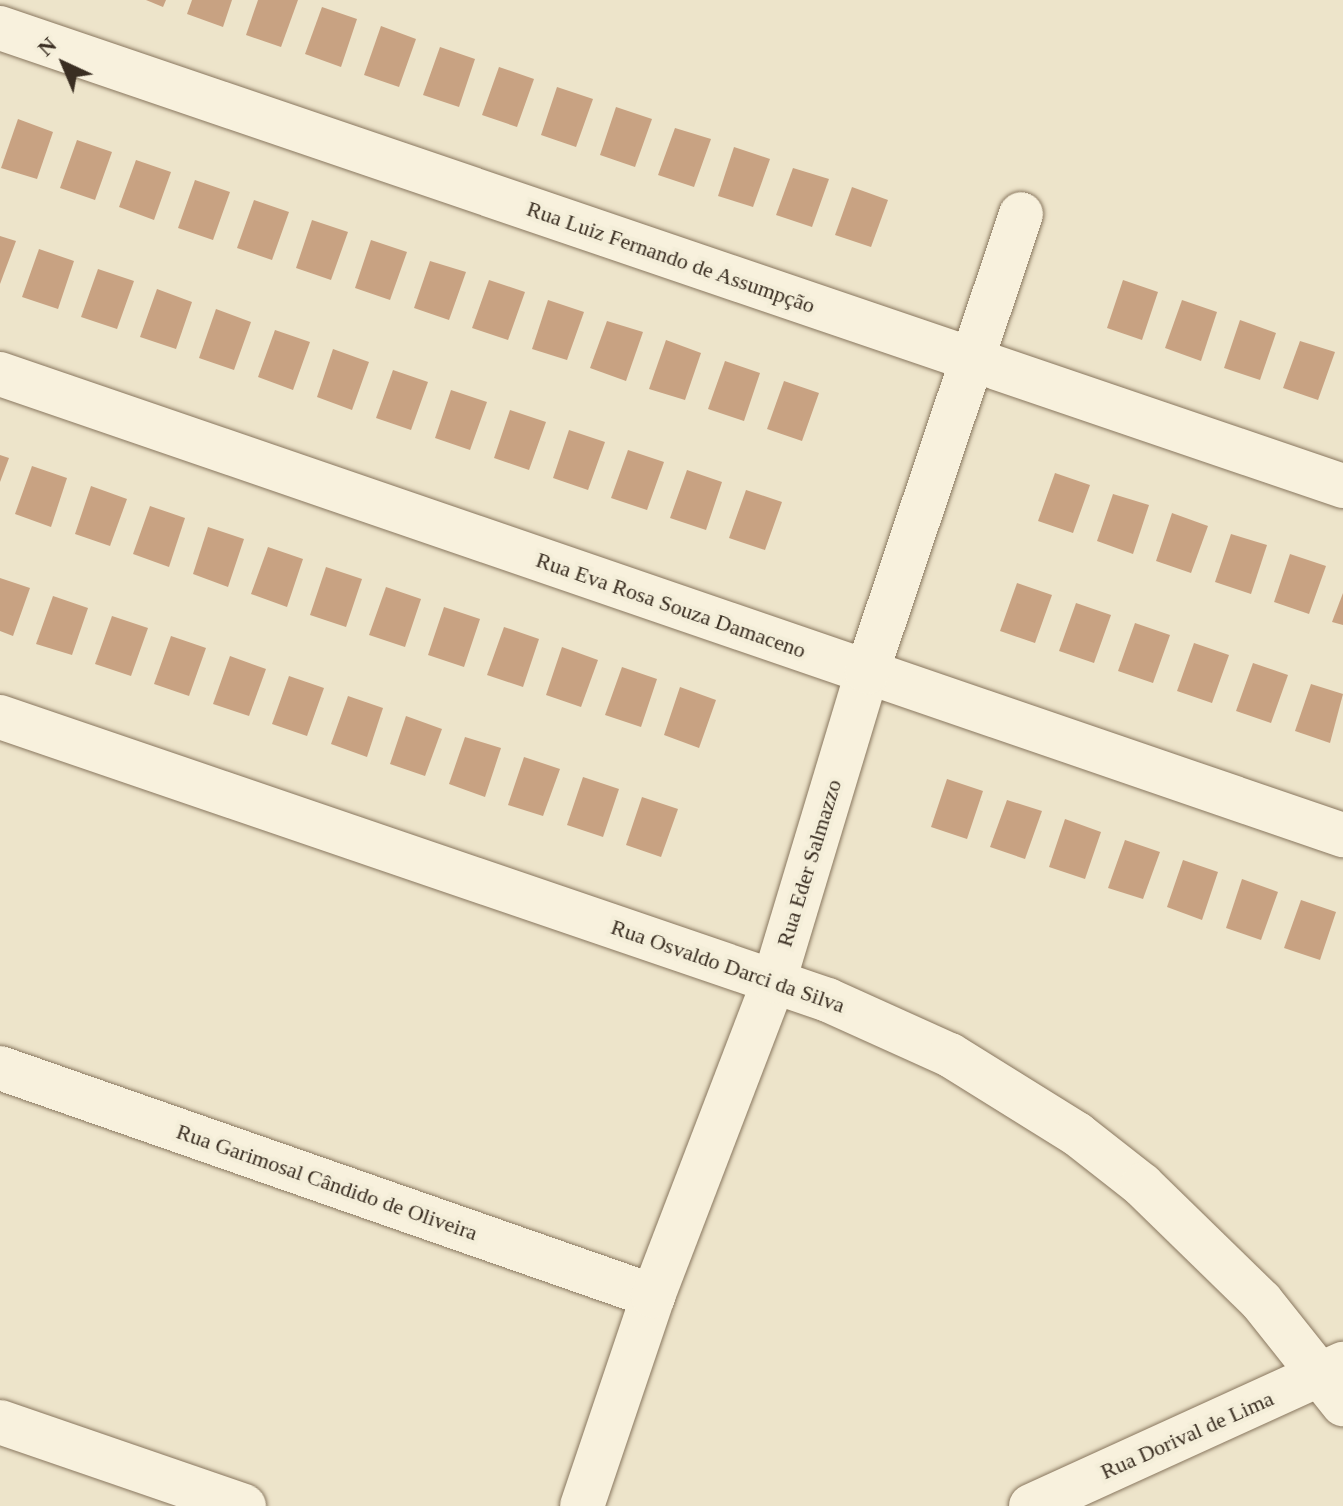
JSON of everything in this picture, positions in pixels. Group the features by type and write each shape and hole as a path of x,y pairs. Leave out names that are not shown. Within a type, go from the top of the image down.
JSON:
{"street":[{"name":"Rua Luiz Fernando de Assumpção","path":"0,28 1343,486"},
{"name":"Rua Eder Salmazzo","path":"582,1506 653,1296 774,981 867,672 1021,214"},
{"name":"Rua Eva Rosa Souza Damaceno","path":"0,374 1343,835"},
{"name":"Rua Osvaldo Darci da Silva","path":"0,717 774,981 950,1055 1077,1134 1204,1241 1336,1380"},
{"name":"Rua Garimosal Cândido de Oliveira","path":"0,1068 653,1296"},
{"name":"Rua Dorival de Lima","path":"1031,1506 1336,1380"},
{"path":"0,1422 244,1506"}],"building":[{"path":"146,0 166,0 163,7"},
{"path":"192,0 232,0 223,27 187,14"},
{"path":"258,0 298,0 281,47 246,35"},
{"path":"322,7 357,19 341,67 305,54"},
{"path":"381,26 416,39 399,87 364,75"},
{"path":"440,47 475,59 459,107 423,95"},
{"path":"499,67 534,79 517,127 482,115"},
{"path":"557,87 593,99 576,147 541,135"},
{"path":"616,107 652,119 635,167 600,155"},
{"path":"18,119 53,132 37,179 1,168"},
{"path":"675,128 711,139 694,187 658,175"},
{"path":"77,140 112,152 95,200 60,188"},
{"path":"734,147 770,159 753,207 718,196"},
{"path":"136,160 171,172 154,220 119,207"},
{"path":"793,168 829,179 812,227 776,215"},
{"path":"195,180 230,192 213,240 178,228"},
{"path":"852,187 888,200 871,247 835,235"},
{"path":"254,200 289,212 272,260 237,248"},
{"path":"312,220 348,232 331,280 296,268"},
{"path":"0,236 16,241 0,284"},
{"path":"371,240 407,252 390,300 355,288"},
{"path":"39,249 74,261 58,309 22,297"},
{"path":"430,261 466,272 449,320 414,308"},
{"path":"98,269 134,281 117,329 81,317"},
{"path":"489,280 525,292 508,340 472,328"},
{"path":"1123,280 1158,292 1142,340 1107,328"},
{"path":"157,289 192,302 176,349 140,337"},
{"path":"548,300 584,312 567,360 532,349"},
{"path":"1182,300 1217,312 1201,361 1165,348"},
{"path":"216,309 251,322 234,370 199,358"},
{"path":"1240,320 1276,333 1260,380 1224,368"},
{"path":"607,321 643,332 626,381 590,368"},
{"path":"275,330 310,342 293,390 258,377"},
{"path":"666,340 701,353 685,400 649,389"},
{"path":"1300,341 1335,352 1318,400 1283,388"},
{"path":"333,349 369,362 352,410 317,397"},
{"path":"725,361 760,373 744,421 708,409"},
{"path":"393,370 428,382 411,430 376,418"},
{"path":"784,381 819,393 802,441 767,429"},
{"path":"451,390 487,402 470,450 435,438"},
{"path":"510,410 546,422 529,470 494,458"},
{"path":"569,430 605,442 588,490 553,478"},
{"path":"628,450 664,462 647,510 611,498"},
{"path":"0,455 9,458 0,482"},
{"path":"32,466 67,478 51,527 15,514"},
{"path":"687,470 722,482 706,530 670,518"},
{"path":"1055,473 1090,485 1073,533 1038,521"},
{"path":"91,486 127,499 110,546 75,534"},
{"path":"746,490 782,502 765,550 729,538"},
{"path":"1113,494 1149,505 1133,554 1097,541"},
{"path":"150,506 185,518 169,567 133,554"},
{"path":"1172,513 1208,526 1191,573 1156,561"},
{"path":"208,527 244,539 228,587 193,574"},
{"path":"1231,534 1267,545 1251,594 1215,582"},
{"path":"268,547 303,559 287,607 251,594"},
{"path":"1290,554 1326,566 1309,614 1274,602"},
{"path":"326,567 362,579 346,627 310,615"},
{"path":"0,578 30,588 13,636 0,631"},
{"path":"1017,583 1052,595 1035,643 1000,631"},
{"path":"386,587 421,599 405,647 369,635"},
{"path":"1343,593 1343,625 1332,622"},
{"path":"53,596 88,608 72,655 36,644"},
{"path":"1076,603 1111,615 1094,663 1059,651"},
{"path":"444,607 480,619 464,667 428,655"},
{"path":"112,616 148,628 131,676 95,664"},
{"path":"1135,623 1170,635 1153,683 1118,671"},
{"path":"504,627 539,639 523,687 487,675"},
{"path":"171,636 206,648 189,696 154,684"},
{"path":"1194,643 1229,655 1212,703 1177,691"},
{"path":"562,647 598,660 581,707 546,695"},
{"path":"230,656 266,669 249,716 213,704"},
{"path":"1253,663 1288,675 1271,723 1236,711"},
{"path":"622,667 657,679 641,727 605,715"},
{"path":"289,676 324,688 307,736 272,724"},
{"path":"1311,684 1343,694 1330,743 1295,731"},
{"path":"680,687 716,700 699,748 664,735"},
{"path":"348,696 383,708 367,757 331,744"},
{"path":"406,716 442,729 425,776 390,764"},
{"path":"465,737 501,748 485,797 449,784"},
{"path":"524,757 560,769 543,816 508,805"},
{"path":"583,777 619,789 603,837 567,825"},
{"path":"947,779 983,791 967,839 931,827"},
{"path":"642,797 678,809 661,857 626,845"},
{"path":"1007,800 1042,811 1025,859 990,847"},
{"path":"1065,819 1101,832 1085,879 1049,867"},
{"path":"1125,840 1160,852 1143,899 1108,888"},
{"path":"1183,860 1218,872 1202,920 1167,907"},
{"path":"1242,879 1278,892 1261,940 1226,928"},
{"path":"1301,900 1336,912 1320,960 1284,948"}]}
